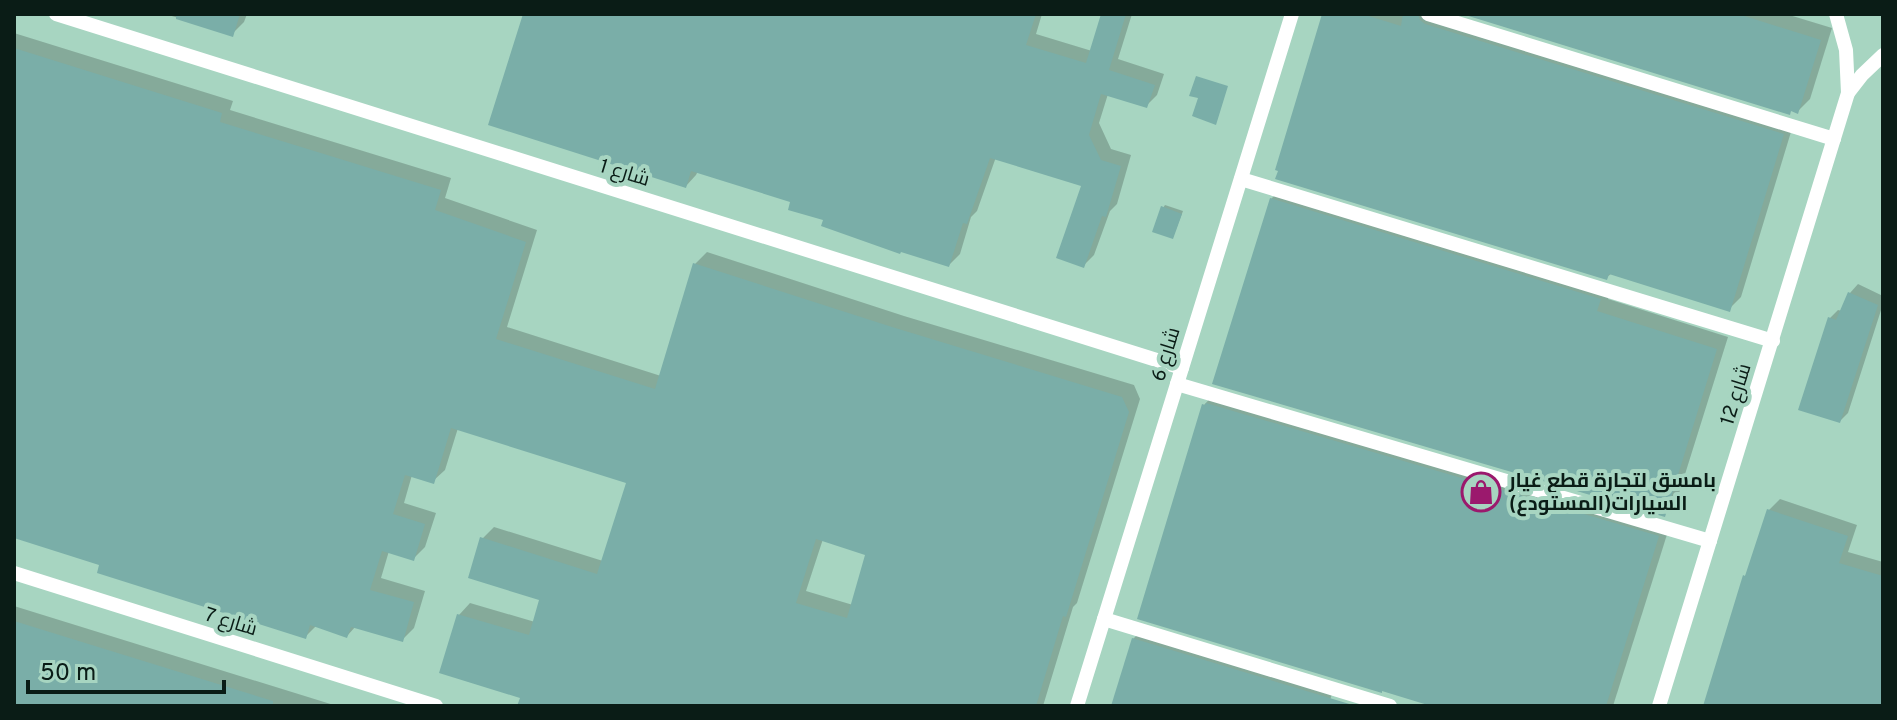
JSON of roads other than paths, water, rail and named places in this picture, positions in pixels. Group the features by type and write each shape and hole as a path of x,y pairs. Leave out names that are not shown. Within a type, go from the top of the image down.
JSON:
{"lane":[{"name":"شارع 1","path":"56,14 1182,368"},
{"name":"شارع 6","path":"1077,706 1292,14"},
{"path":"1428,14 1834,139"},
{"name":"شارع 12","path":"1659,706 1848,93 1846,50 1836,14"},
{"name":"شارع 12","path":"1848,93 1883,55"},
{"path":"1241,179 1773,341"},
{"path":"1177,384 1710,541"},
{"name":"شارع 7","path":"14,573 436,706"},
{"path":"1104,619 1390,706"}],"place":[{"name":"بامسق لتجارة قطع غيار السيارات(المستودع)","path":"1481,492"}]}
